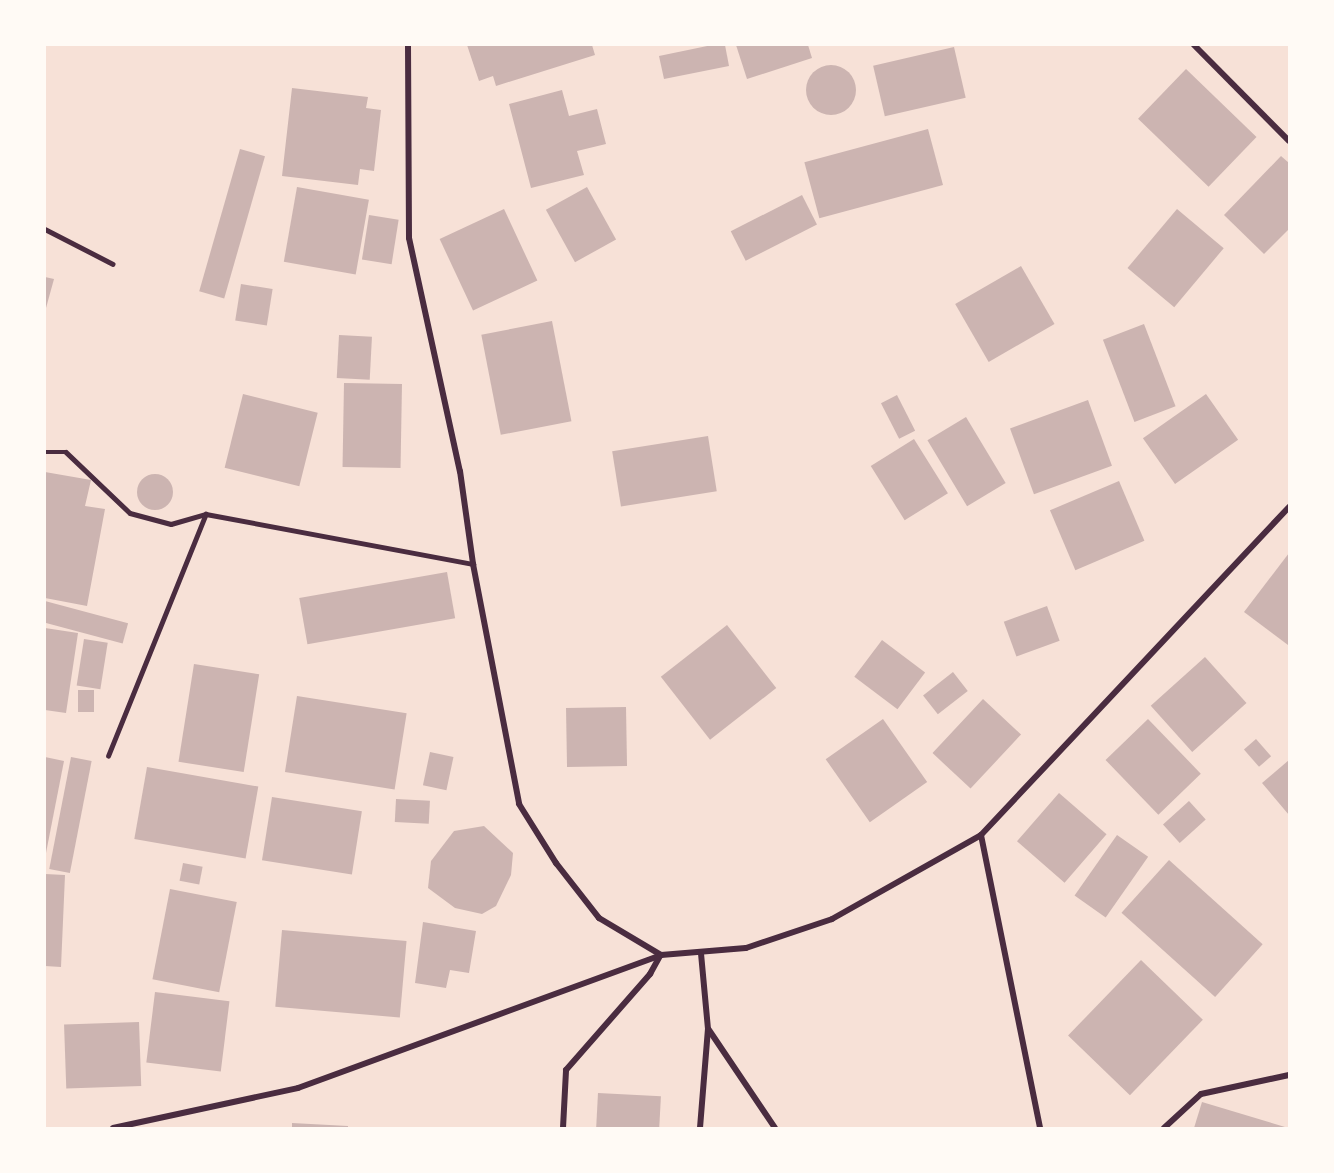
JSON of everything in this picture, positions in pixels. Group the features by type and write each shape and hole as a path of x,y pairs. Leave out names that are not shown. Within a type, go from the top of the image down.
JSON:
{"street":[{"path":"408,45 409,238 460,471 472,564 519,804 556,862 599,918 661,956"},
{"path":"1194,45 1289,141"},
{"path":"113,1128 297,1088 661,956 746,948 832,920 981,835 1289,507"},
{"path":"981,835 1040,1128"},
{"path":"700,1128 708,1029 701,953"},
{"path":"563,1128 566,1070 650,974 661,956"},
{"path":"708,1029 776,1128"},
{"path":"1164,1128 1201,1094 1289,1075"}],"lane":[{"path":"45,229 113,264"},
{"path":"45,452 66,452 130,513 171,524 206,514 472,564"},
{"path":"108,756 206,514"}],"building":[{"path":"467,45 592,45 595,55 496,86 493,76 479,81"},
{"path":"712,45 725,45 729,66 664,79 659,56"},
{"path":"736,45 808,45 812,58 747,79"},
{"path":"954,47 966,98 885,116 873,66"},
{"path":"826,65 836,65 849,72 856,85 856,95 849,108 836,115 826,115 817,111 810,104 806,95 806,85 810,76 817,69"},
{"path":"1186,69 1256,137 1209,187 1138,119"},
{"path":"292,88 368,97 366,108 381,110 374,171 360,169 358,185 282,176"},
{"path":"562,90 569,116 597,109 606,144 577,151 584,175 531,188 509,104"},
{"path":"928,129 943,185 819,218 804,162"},
{"path":"240,149 265,156 224,298 199,291"},
{"path":"1281,156 1289,163 1289,229 1264,254 1224,215"},
{"path":"297,187 369,200 356,275 284,262"},
{"path":"587,187 616,239 575,262 546,210"},
{"path":"802,195 817,224 746,261 731,231"},
{"path":"504,209 537,281 473,311 440,239"},
{"path":"1177,209 1224,248 1174,307 1128,268"},
{"path":"369,215 399,220 392,264 362,259"},
{"path":"1021,266 1054,324 989,362 955,304"},
{"path":"45,277 54,279 46,308 45,308"},
{"path":"241,284 273,289 267,326 235,321"},
{"path":"552,321 571,421 501,435 481,335"},
{"path":"1144,324 1176,406 1134,422 1103,340"},
{"path":"339,335 372,337 370,380 337,378"},
{"path":"344,383 402,384 401,468 343,467"},
{"path":"243,394 318,413 299,486 225,468"},
{"path":"1206,394 1238,440 1175,484 1143,438"},
{"path":"897,395 915,431 899,439 881,403"},
{"path":"1088,400 1112,466 1034,494 1010,428"},
{"path":"966,417 1006,483 967,506 927,440"},
{"path":"708,436 717,491 621,506 612,451"},
{"path":"914,439 948,493 905,520 871,466"},
{"path":"45,472 91,480 85,506 105,509 87,606 45,598"},
{"path":"155,474 168,479 173,492 168,505 155,510 142,505 137,492 142,479"},
{"path":"1119,481 1144,541 1075,570 1050,510"},
{"path":"1289,553 1289,643 1288,645 1244,612"},
{"path":"447,572 455,618 307,644 299,598"},
{"path":"45,601 128,623 123,644 45,623"},
{"path":"1047,606 1060,641 1016,657 1004,622"},
{"path":"727,625 776,688 710,740 661,677"},
{"path":"45,628 78,633 66,713 45,710"},
{"path":"84,639 108,643 100,689 77,685"},
{"path":"882,640 925,672 897,709 854,677"},
{"path":"1205,657 1246,703 1192,752 1151,706"},
{"path":"194,664 259,674 244,772 179,762"},
{"path":"953,672 968,691 938,714 923,695"},
{"path":"78,690 94,690 94,712 78,712"},
{"path":"297,696 407,713 395,789 285,772"},
{"path":"983,699 1021,734 971,789 933,753"},
{"path":"626,707 627,766 567,767 566,708"},
{"path":"883,719 927,782 870,822 826,759"},
{"path":"1148,719 1201,774 1158,815 1106,760"},
{"path":"1256,739 1271,756 1259,767 1244,749"},
{"path":"430,752 453,757 446,790 423,785"},
{"path":"45,757 64,761 46,853 45,853"},
{"path":"71,757 92,761 70,873 49,869"},
{"path":"1289,760 1289,815 1262,783"},
{"path":"147,767 258,787 246,859 134,839"},
{"path":"1059,793 1107,834 1065,883 1017,841"},
{"path":"272,797 362,811 352,874 262,860"},
{"path":"396,799 430,801 429,824 395,822"},
{"path":"1189,801 1206,820 1180,843 1163,824"},
{"path":"484,826 513,853 511,875 496,906 482,914 455,908 428,888 431,861 454,831"},
{"path":"1117,835 1148,857 1106,917 1075,896"},
{"path":"1169,860 1263,944 1215,997 1121,913"},
{"path":"183,863 203,867 199,884 180,881"},
{"path":"45,874 65,875 61,967 45,966"},
{"path":"170,889 237,902 219,992 152,979"},
{"path":"423,922 476,931 469,973 450,970 446,988 415,983"},
{"path":"282,930 407,941 400,1018 275,1007"},
{"path":"1141,960 1203,1020 1130,1095 1068,1036"},
{"path":"155,992 229,1001 221,1072 146,1062"},
{"path":"139,1022 141,1086 66,1089 64,1025"},
{"path":"598,1093 661,1096 659,1128 596,1128"},
{"path":"1202,1102 1285,1127 1285,1128 1194,1128"},
{"path":"292,1123 348,1126 348,1128 292,1128"}]}
